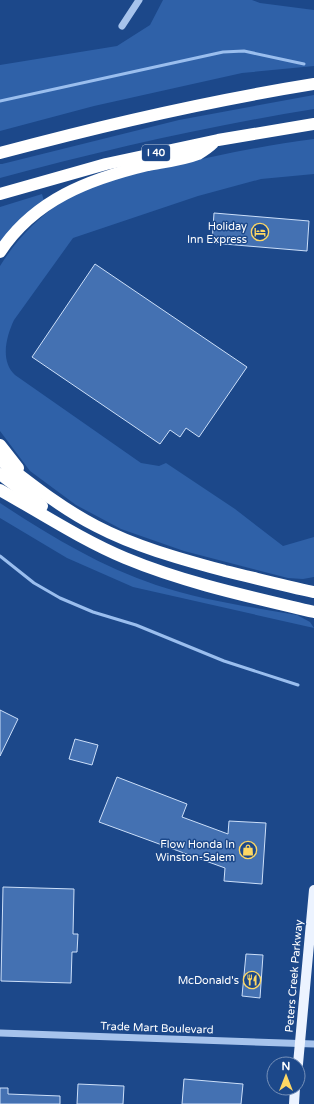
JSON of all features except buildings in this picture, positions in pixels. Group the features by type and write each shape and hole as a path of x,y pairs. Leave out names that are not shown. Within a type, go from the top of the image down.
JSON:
{"highway":[{"path":"0,153 154,114 239,96 314,84"},
{"name":"I 40","path":"0,194 106,164 218,140 314,124"},
{"path":"0,252 19,228 35,213 63,194 104,176 198,154 218,140"},
{"path":"0,445 16,466 44,495"},
{"path":"0,460 44,495 96,526 136,543 174,557 286,587 314,592"},
{"path":"0,474 31,499 103,548"},
{"path":"0,490 103,548 160,571 314,612"},
{"path":"286,587 314,582"}],"main road":[{"name":"Peters Creek Parkway","path":"298,1056 314,890"}],"street":[{"path":"122,26 139,0"},
{"name":"Trade Mart Boulevard","path":"0,1033 314,1044"}],"shaded area":[{"path":"163,0 252,0 260,3 314,10 314,66 242,73 94,106 0,131 0,65 117,46 150,25"},
{"path":"314,95 314,109 156,139 0,178 0,164 179,120"},
{"path":"314,139 314,174 261,179 198,196 73,238 14,320 6,349 7,363 15,375 141,463 159,466 166,463 235,509 283,546 314,537 314,577 303,579 288,578 184,551 121,529 76,505 30,471 0,431 0,266 20,238 36,222 63,201 88,188 129,175 207,158 260,147"},
{"path":"42,194 44,201 0,244 0,207"},
{"path":"0,503 76,549 115,569 135,577 190,595 226,603 297,615 310,622 314,628 133,587 67,558 0,518"}],"waterway":[{"path":"0,101 223,52 244,51 304,64"},
{"path":"0,556 34,583 60,598 93,612 136,625 224,661 298,685"}],"place":[{"name":"Holiday Inn Express","path":"260,232"},
{"name":"Flow Honda In Winston-Salem","path":"248,850"},
{"name":"McDonald's","path":"252,980"}]}
